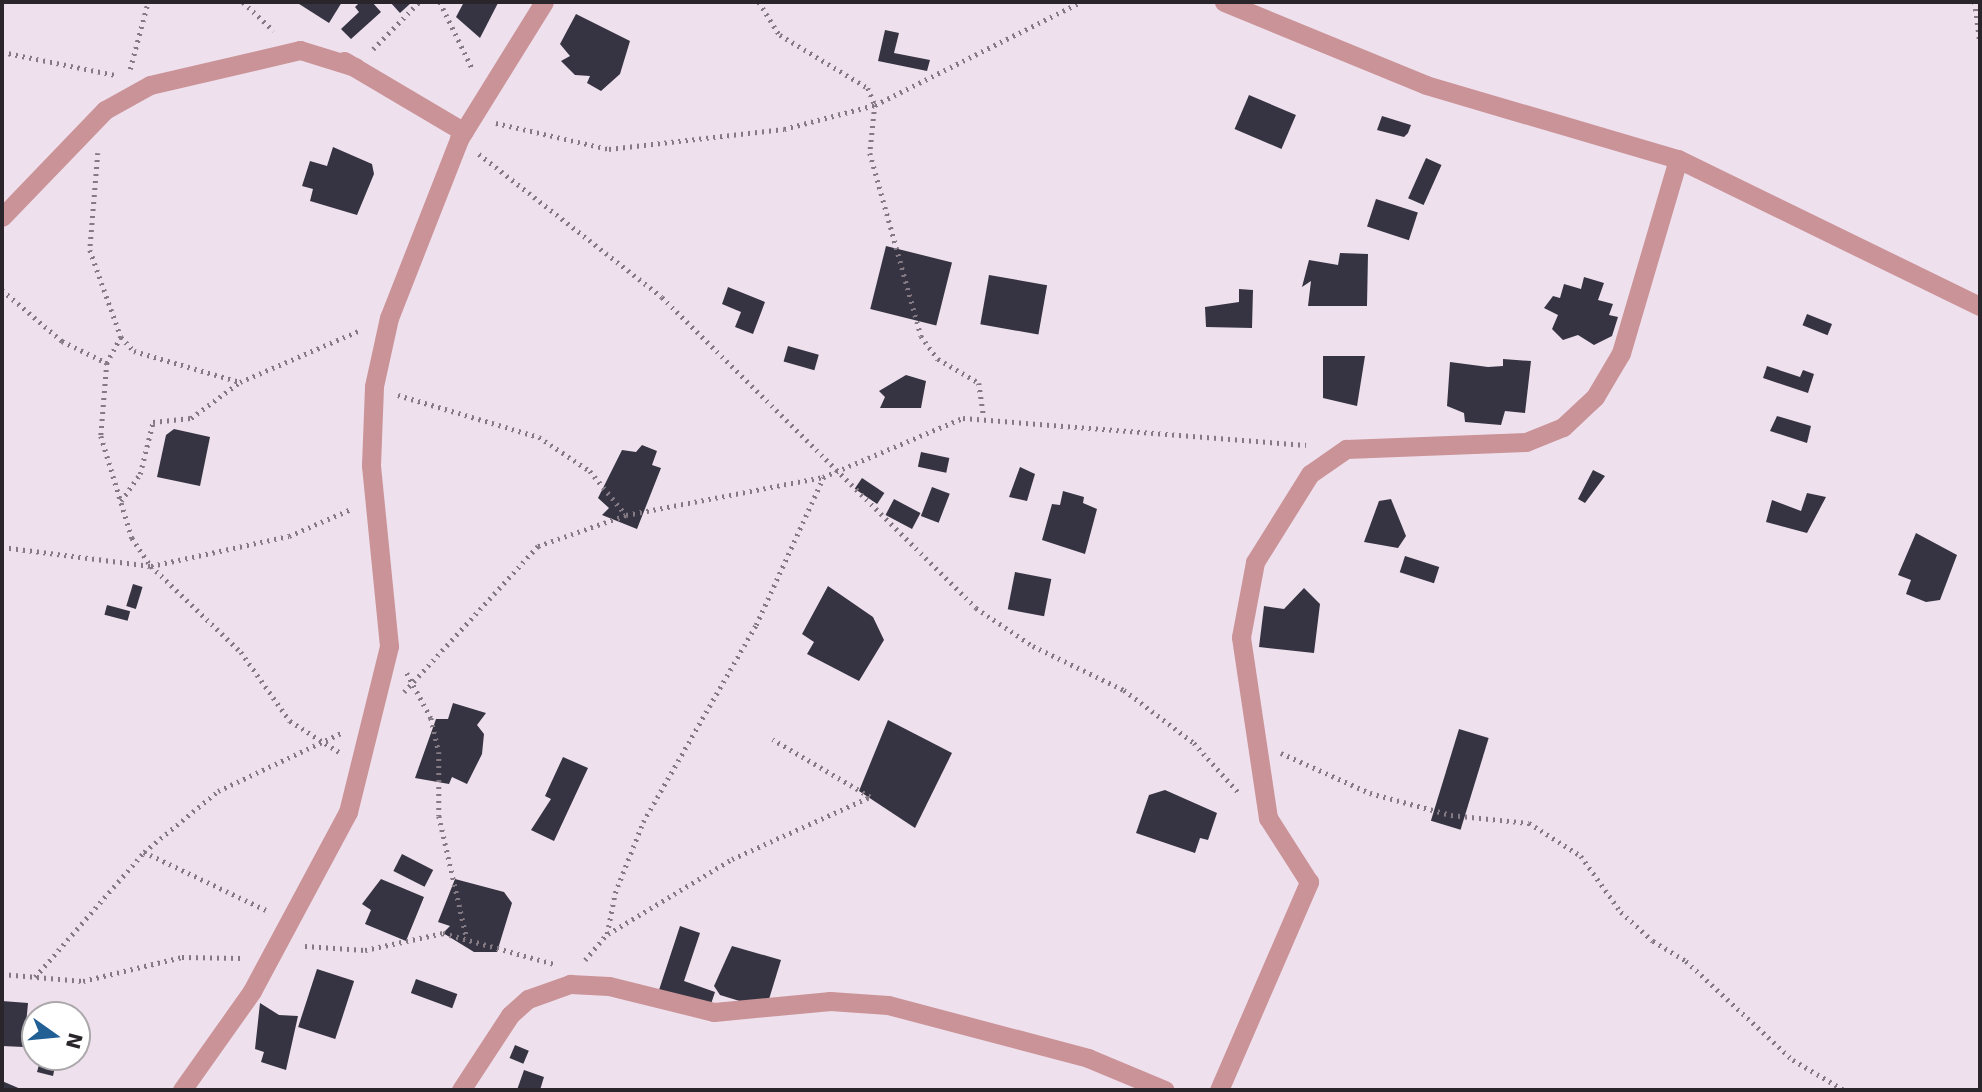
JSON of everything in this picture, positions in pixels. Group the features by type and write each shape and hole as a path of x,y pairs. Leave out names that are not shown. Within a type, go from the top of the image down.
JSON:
{"street":[{"path":"182,1090 269,959 348,812 389,646 389,609 372,503 374,386 389,318 464,130 544,2"},
{"path":"1224,2 1426,85 1678,159 1980,306"},
{"path":"2,217 105,110 150,85 300,50 355,67 464,130"},
{"path":"1219,1090 1309,882 1268,818 1241,636 1255,562 1310,474 1346,449 1526,442 1563,427 1595,397 1621,353 1678,159"},
{"path":"461,1090 510,1015 528,999 572,978 714,1012 830,1001 888,1005 1088,1058 1165,1090"}],"path":[{"path":"2,52 128,79 148,2"},
{"path":"243,2 300,50"},
{"path":"355,67 419,2"},
{"path":"440,2 468,54 483,100"},
{"path":"759,2 768,24 849,72 875,105 870,153 921,336 938,359 979,383 984,417"},
{"path":"464,130 609,149 639,149 737,139 875,105 1081,2"},
{"path":"1975,2 1980,40"},
{"path":"105,110 88,223 99,281 121,337 134,351 240,382"},
{"path":"464,130 662,297 835,474 976,608 1033,646 1124,690 1194,744 1268,818"},
{"path":"2,290 62,341 107,363"},
{"path":"121,502 140,474 153,422 191,418 240,382 389,318"},
{"path":"121,337 107,363 102,436 132,538 151,566 241,652 290,721 325,742"},
{"path":"374,386 539,437 590,471 626,515"},
{"path":"414,685 538,546 626,515 835,474 931,429 984,417 1346,449"},
{"path":"607,934 615,893 643,822 756,625 823,477"},
{"path":"2,547 151,566 279,539 372,503"},
{"path":"389,646 414,685 439,752 439,816 467,939"},
{"path":"35,977 144,852 218,791 325,742 374,713"},
{"path":"2,975 83,981 182,957 269,959 308,946 365,950 423,935 467,939 572,978 607,934 732,859 870,797 774,740"},
{"path":"1259,746 1315,763 1382,796 1451,815 1529,822 1581,856 1621,912 1653,941 1686,961 1793,1060 1844,1090"},
{"path":"144,852 291,921"}],"building":[{"path":"296,2 342,2 329,23"},
{"path":"360,2 372,2 381,12 351,39 341,29 359,12 355,7"},
{"path":"390,2 412,2 400,13"},
{"path":"464,2 498,3 480,38 456,17"},
{"path":"576,14 630,41 620,74 601,91 587,83 590,76 575,75 561,61 570,56 560,44"},
{"path":"885,30 899,33 894,53 930,60 927,71 878,61"},
{"path":"1249,95 1296,115 1281,149 1235,129"},
{"path":"1382,116 1411,125 1408,133 1404,137 1377,130"},
{"path":"333,147 372,164 374,174 357,215 310,201 313,189 302,186 310,161 327,166"},
{"path":"1426,158 1442,165 1424,205 1408,198"},
{"path":"1376,199 1418,213 1409,240 1367,227"},
{"path":"886,246 952,262 936,326 870,309"},
{"path":"1340,253 1368,254 1367,306 1308,306 1311,281 1302,287 1309,260 1338,265"},
{"path":"989,275 1047,285 1038,334 980,324"},
{"path":"1584,277 1604,283 1598,300 1613,304 1609,315 1618,317 1612,336 1594,345 1578,335 1563,340 1552,329 1558,315 1544,308 1553,296 1560,298 1564,284 1581,289"},
{"path":"728,287 765,302 753,334 735,327 741,312 722,304"},
{"path":"1239,289 1253,290 1252,328 1206,327 1205,307 1239,302"},
{"path":"1807,314 1832,324 1828,335 1803,325"},
{"path":"788,346 819,355 814,370 784,361"},
{"path":"1323,356 1365,356 1357,406 1323,398"},
{"path":"1503,359 1531,361 1525,413 1505,411 1501,425 1465,422 1464,413 1447,406 1450,362 1488,367 1503,366"},
{"path":"1767,366 1800,377 1803,370 1814,374 1808,393 1763,378"},
{"path":"906,375 926,381 921,408 880,408 885,397 879,391"},
{"path":"1777,416 1811,426 1807,443 1770,431"},
{"path":"174,429 210,437 200,486 157,477 166,435"},
{"path":"642,445 657,451 652,465 661,468 637,529 602,515 609,508 598,498 622,450 636,452"},
{"path":"921,452 949,458 946,473 918,467"},
{"path":"1020,467 1035,474 1027,501 1009,497"},
{"path":"1593,470 1605,476 1585,503 1578,499"},
{"path":"862,478 884,493 877,504 855,489"},
{"path":"932,487 950,494 939,523 921,516"},
{"path":"1063,491 1084,497 1083,503 1097,509 1085,554 1042,540 1052,504 1060,505"},
{"path":"1807,493 1826,497 1807,533 1766,522 1772,500 1801,511"},
{"path":"894,499 920,513 912,529 886,515"},
{"path":"1391,499 1406,536 1398,548 1364,542 1379,501"},
{"path":"1916,533 1957,555 1940,600 1926,602 1906,594 1911,580 1898,575"},
{"path":"1405,556 1439,567 1434,583 1400,572"},
{"path":"1015,572 1051,579 1044,616 1008,609"},
{"path":"133,584 143,587 136,609 126,606"},
{"path":"828,586 873,617 884,640 859,681 807,654 814,642 802,634"},
{"path":"1304,588 1320,604 1314,653 1259,647 1264,606 1284,609"},
{"path":"107,605 130,611 128,621 104,615"},
{"path":"453,703 486,713 477,725 484,734 482,754 467,784 452,777 449,784 415,778 436,719 448,719"},
{"path":"888,720 952,753 915,828 859,791"},
{"path":"1459,729 1489,738 1461,830 1431,821"},
{"path":"563,757 588,768 554,841 531,830 551,799 545,796"},
{"path":"1165,790 1217,813 1208,840 1200,838 1195,853 1136,833 1149,795"},
{"path":"402,854 433,870 425,887 393,871"},
{"path":"381,879 424,897 406,941 365,924 371,910 362,904"},
{"path":"455,879 504,892 512,903 497,952 474,952 443,933 450,926 438,922"},
{"path":"680,926 700,933 684,981 715,992 709,1010 658,993"},
{"path":"732,946 781,960 766,1009 720,995 714,986"},
{"path":"317,969 354,981 335,1039 298,1027"},
{"path":"416,979 457,994 452,1008 411,993"},
{"path":"2,1001 21,1002 21,1047 2,1046"},
{"path":"260,1003 279,1015 298,1016 286,1070 261,1062 264,1052 255,1049"},
{"path":"515,1045 529,1051 523,1064 510,1058"},
{"path":"524,1070 544,1077 540,1090 517,1090"},
{"path":"37,1071 54,1071 53,1076"},
{"path":"2,1081 23,1090 2,1090"}]}
